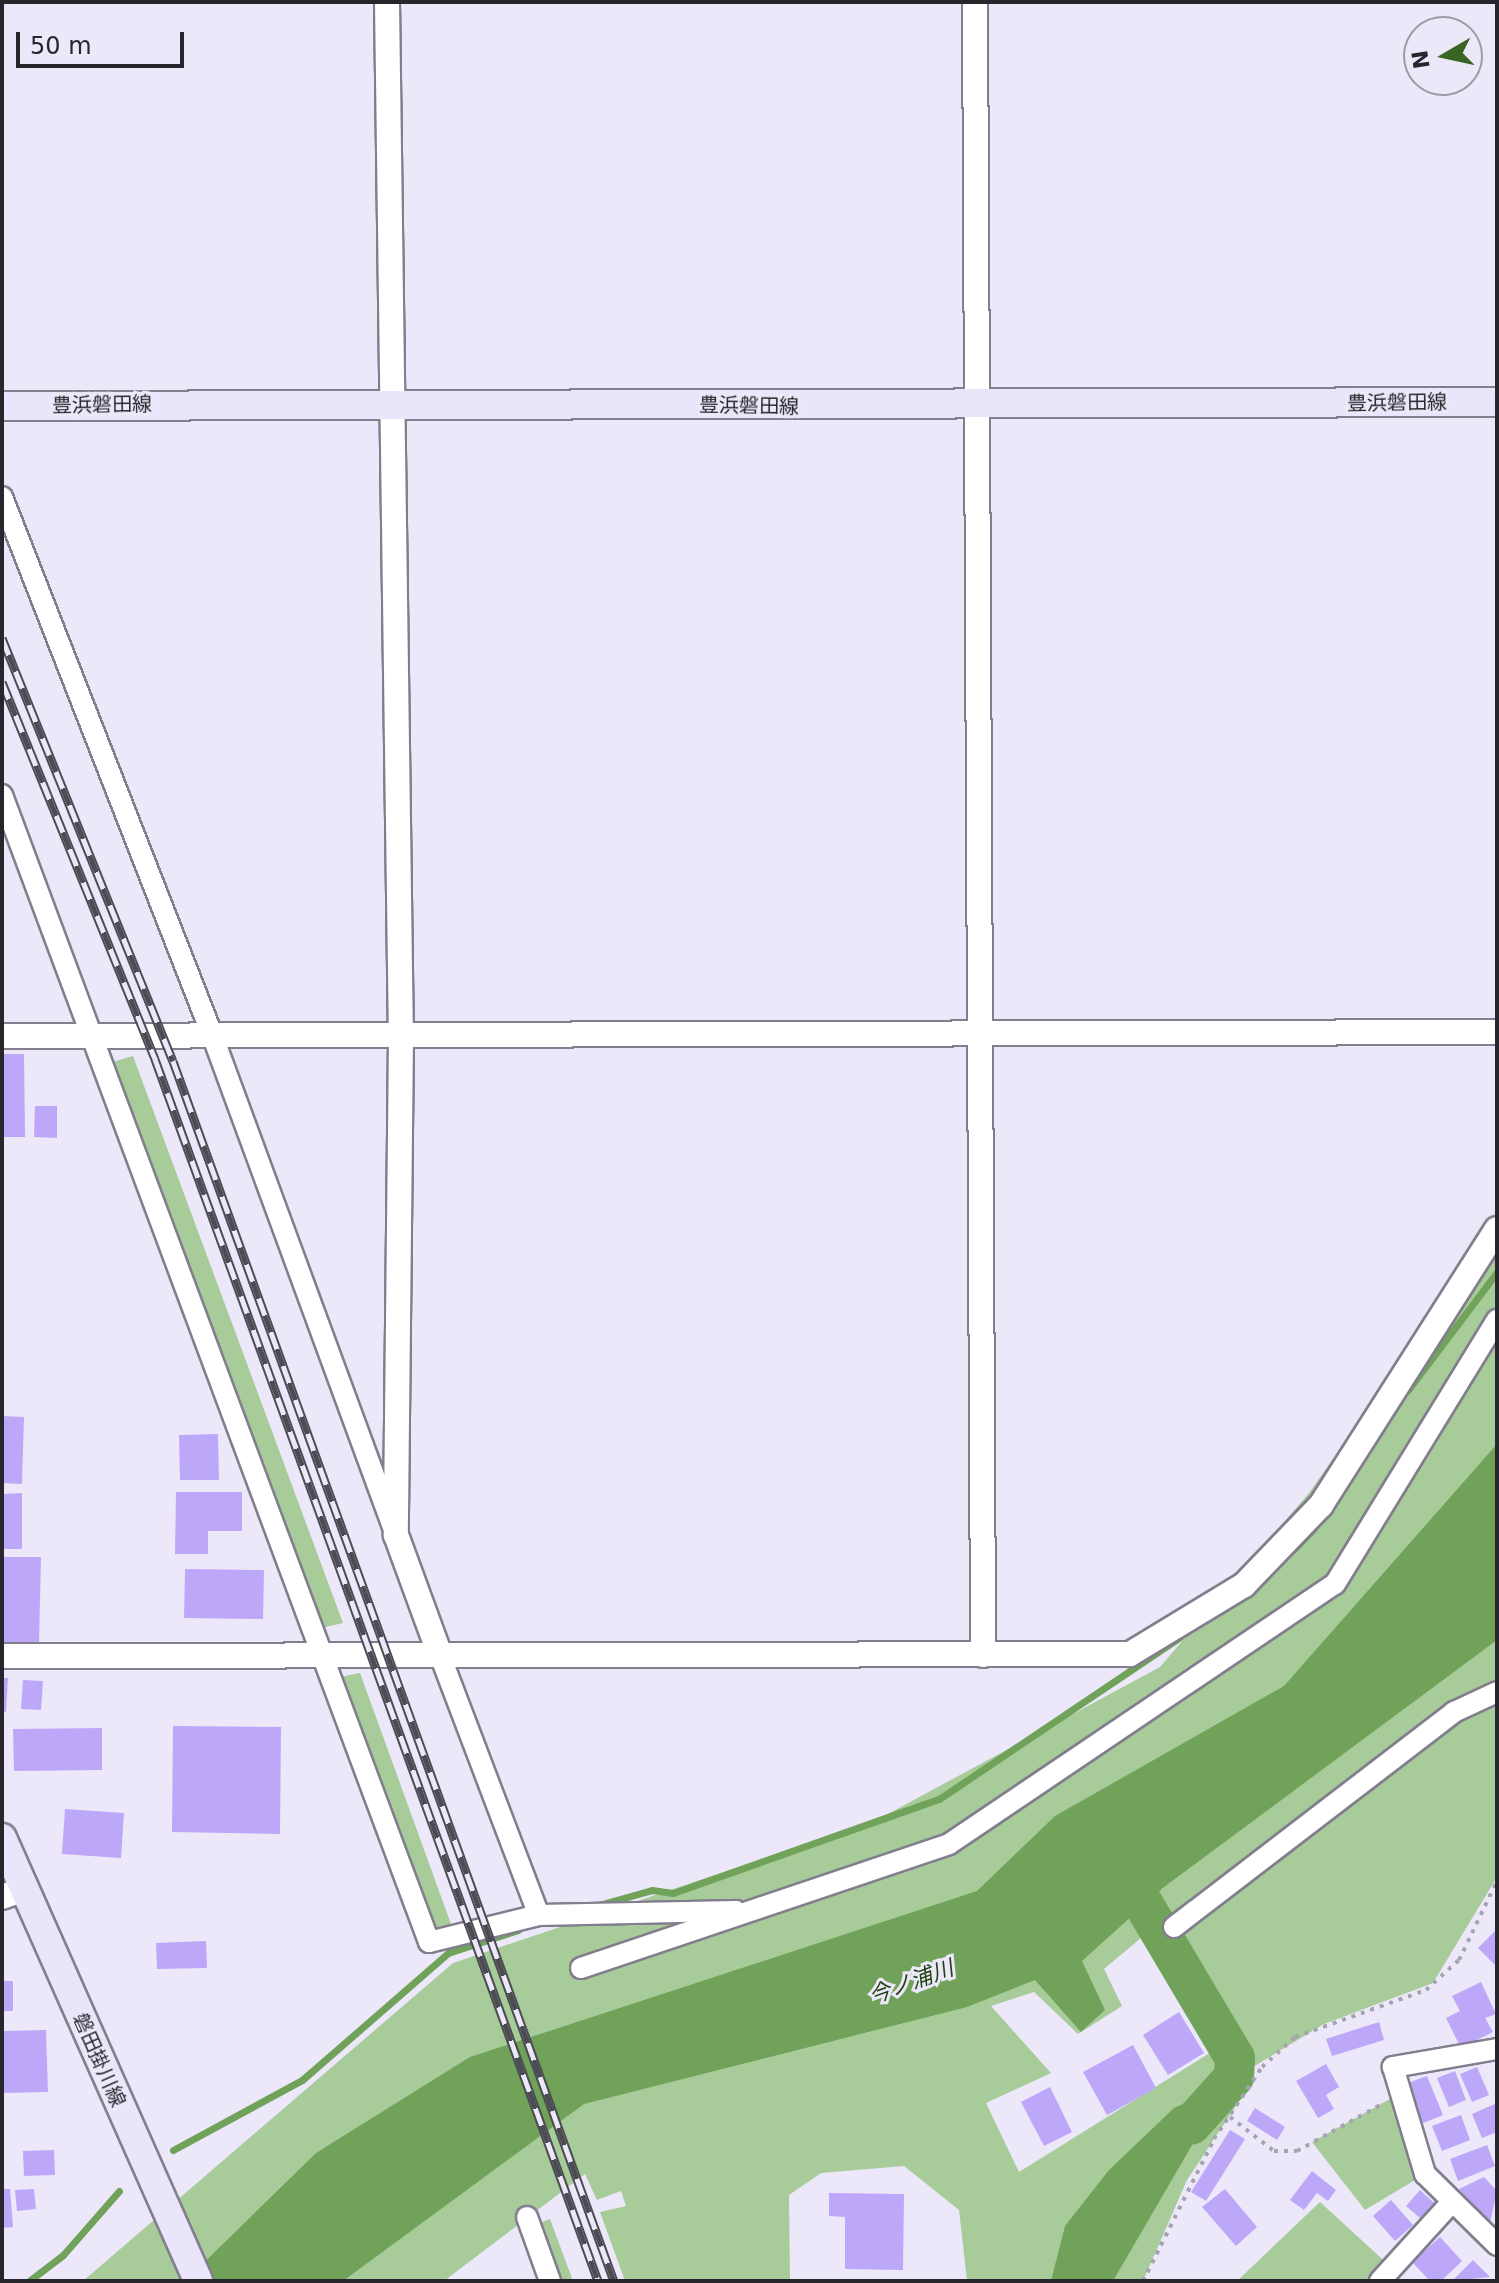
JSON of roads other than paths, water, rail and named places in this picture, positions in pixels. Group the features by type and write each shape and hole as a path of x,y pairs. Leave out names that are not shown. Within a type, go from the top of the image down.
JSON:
{"main road":[{"name":"豊浜磐田線","path":"2,406 395,402 974,408 1497,402"},
{"name":"磐田掛川線","path":"2,1838 13,1893 198,2281"}],"street":[{"path":"387,2 395,402 401,1037 396,1535"},
{"path":"975,2 977,1034 983,1655"},
{"path":"2,497 213,1037 539,1915"},
{"path":"2,795 97,1037 429,1942 539,1915 756,1911"},
{"path":"2,1036 1497,1032"},
{"path":"2,1656 1130,1654 1244,1585 1321,1505 1497,1229"},
{"path":"581,1968 949,1844 1335,1584 1497,1320"},
{"path":"1174,1927 1454,1712 1497,1692"},
{"path":"1495,2240 1451,2203 1425,2174 1393,2067 1497,2049"},
{"path":"1380,2281 1451,2203"},
{"path":"527,2217 550,2281"}],"water":[{"name":"今ノ浦川","path":"1497,1444 1497,1640 1164,1887 1082,1961 1105,2010 1081,2032 1035,1980 967,2007 584,2104 343,2281 185,2281 316,2153 470,2057 977,1891 1055,1816 1284,1686"},
{"path":"1227,2085 1113,2281 1051,2281 1065,2226 1109,2170 1174,2108"}],"waterway":[{"path":"1408,1390 1497,1272"},
{"path":"1294,1549 1313,1529"},
{"path":"595,1906 652,1890 673,1893 939,1799 1180,1637"},
{"path":"1122,1868 1235,2058 1234,2077 1191,2125"},
{"path":"173,2150 302,2080 448,1953 518,1930"},
{"path":"29,2281 63,2255 119,2191"}],"railway":[{"path":"2,638 173,1061 614,2281"},
{"path":"2,682 155,1059 598,2281"}]}
